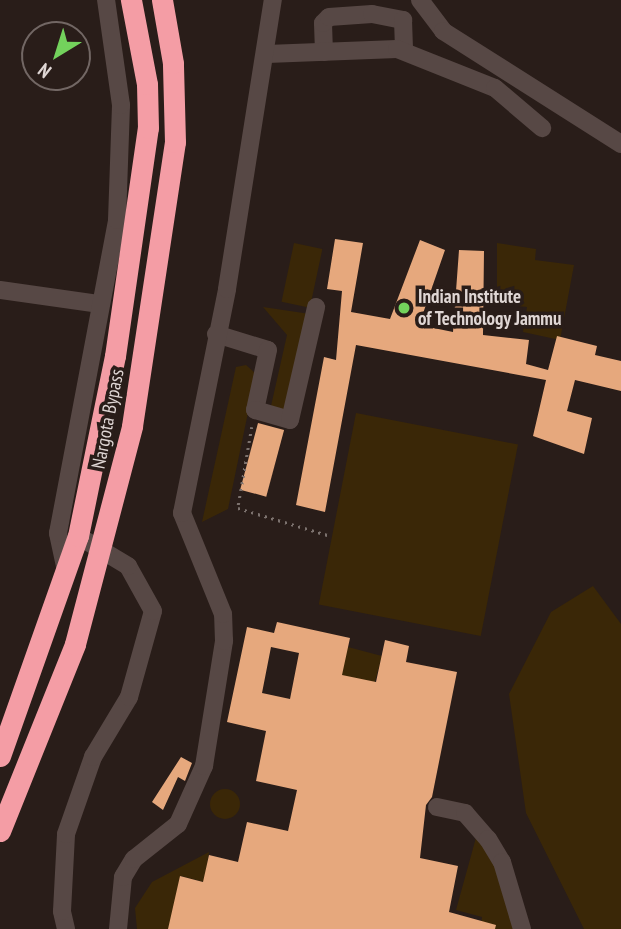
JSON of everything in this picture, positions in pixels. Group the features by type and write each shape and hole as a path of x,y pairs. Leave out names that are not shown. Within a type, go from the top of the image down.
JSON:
{"highway":[{"name":"Nargota Bypass","path":"0,756 64,582 78,536 116,356 145,168 147,84 131,0"},
{"name":"Nargota Bypass","path":"0,831 56,696 89,597 132,426 172,183 175,93 162,0"}],"street":[{"path":"64,582 58,533 117,220 121,106 106,0"},
{"path":"118,929 123,877 134,859 178,824 204,766 224,641 223,614 182,513 267,54 273,0"},
{"path":"419,0 443,31 621,144"},
{"path":"324,52 323,23 329,17 372,14 402,20 404,51"},
{"path":"267,54 404,51 495,88 542,128"},
{"path":"0,290 100,304"},
{"path":"216,334 268,350 255,410 290,420 316,307"},
{"path":"66,929 66,834 93,757 129,697 153,611 137,576 103,547 78,536"},
{"path":"437,807 465,813 488,839 502,862 522,929"}],"path":[{"path":"253,420 238,508 331,537"}],"shaded area":[{"path":"294,243 322,249 310,308 282,302"},
{"path":"497,243 536,249 535,260 574,265 560,340 523,332 527,307 497,304"},
{"path":"263,307 310,314 284,412 271,406 287,335"},
{"path":"246,365 256,374 228,509 202,522 236,367"},
{"path":"356,413 518,444 481,636 319,604"},
{"path":"593,586 621,624 621,929 584,929 526,813 509,694 551,612"},
{"path":"348,647 382,656 374,684 340,675"},
{"path":"225,789 236,793 240,804 236,815 225,819 214,815 210,804 214,793"},
{"path":"477,834 496,863 518,929 493,929 481,925 482,917 456,910"},
{"path":"209,852 204,882 181,876 174,929 137,929 135,908 152,882"}],"building":[{"path":"335,239 363,243 351,312 390,319 420,240 445,250 419,325 453,332 459,250 484,251 483,335 529,340 526,364 548,370 557,336 597,346 595,355 621,361 621,391 575,380 567,411 592,418 584,454 533,436 546,380 356,345 325,512 296,505 324,357 336,360 342,291 327,289"},
{"path":"258,423 284,430 266,497 240,490"},
{"path":"277,622 350,638 342,675 376,682 385,640 409,646 406,662 457,672 432,797 426,805 420,858 458,866 449,912 496,925 495,929 168,929 180,876 203,882 209,855 238,862 247,822 288,831 297,790 256,781 266,731 227,722 247,627 274,633","holes":["271,647 299,653 290,699 262,693"]},
{"path":"181,757 192,763 185,781 178,777 163,810 152,802"}],"place":[{"name":"Indian Institute of Technology Jammu","path":"404,308"}]}
